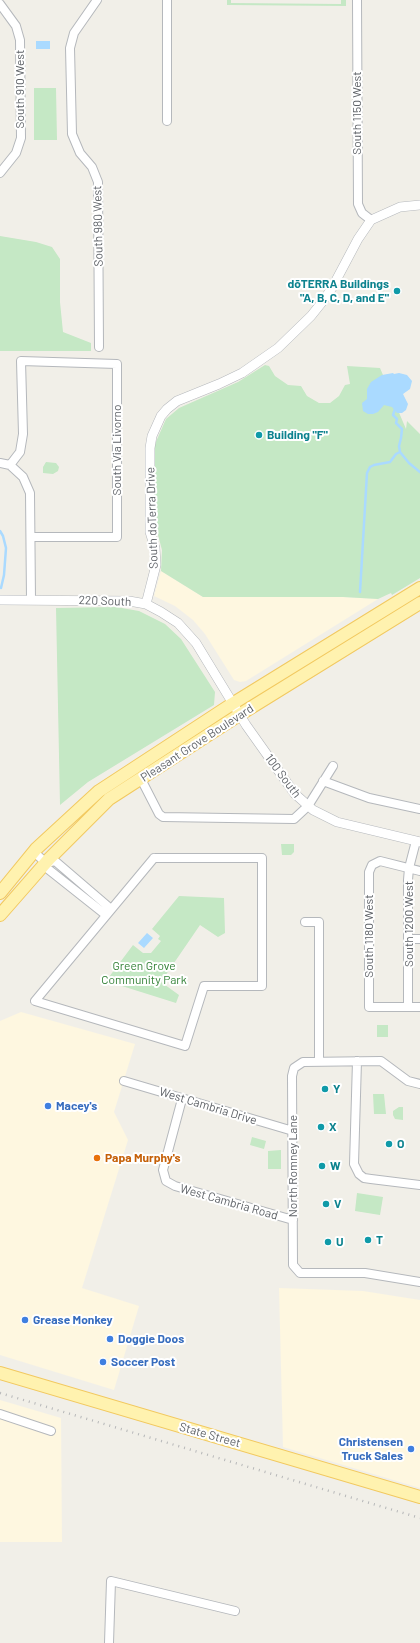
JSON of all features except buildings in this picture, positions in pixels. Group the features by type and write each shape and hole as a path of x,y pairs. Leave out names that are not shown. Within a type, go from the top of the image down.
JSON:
{"main road":[{"name":"Pleasant Grove Boulevard","path":"0,915 46,863 109,799 141,779 236,710 420,588"},
{"name":"Pleasant Grove Boulevard","path":"0,893 34,852 99,791 420,602"},
{"name":"State Street","path":"0,1373 420,1497"}],"street":[{"name":"South 980 West","path":"97,0 74,33 70,48 72,134 80,152 92,167 98,182 99,347"},
{"path":"167,0 167,120"},
{"name":"South 1150 West","path":"357,0 358,204 362,213 371,220"},
{"name":"South 910 West","path":"0,4 16,26 20,40 21,130 21,138 16,153 0,173"},
{"path":"371,220 400,207 419,205"},
{"name":"South doTerra Drive","path":"146,604 156,564 155,548 150,532 150,448 152,436 161,416 177,401 242,373 283,343 312,316 332,288 358,239 371,220"},
{"name":"South Via Livorno","path":"10,465 20,452 22,434 21,361 118,364 118,537 32,537"},
{"path":"0,463 10,465 23,477 30,493 32,537 31,600"},
{"name":"220 South","path":"0,600 129,601 146,604 178,623 196,643 236,710"},
{"name":"100 South","path":"236,710 295,794 313,810 337,822 418,841"},
{"path":"141,779 159,814 163,817 294,819 308,806 333,766"},
{"path":"323,781 369,798 420,809"},
{"name":"South 1200 West","path":"408,1007 410,868 418,841"},
{"path":"34,852 46,863 48,869 60,879 108,912"},
{"path":"154,858 262,858 262,986 204,986 185,1046 35,1001 108,912 154,858"},
{"path":"46,863 55,861 108,912"},
{"name":"South 1180 West","path":"408,1007 369,1007 369,872 372,865 380,861 410,868"},
{"path":"410,868 420,871"},
{"path":"60,879 67,872"},
{"path":"305,922 319,922 319,1061 381,1061 408,1081 420,1084"},
{"path":"408,939 420,939"},
{"path":"408,1007 420,1007"},
{"name":"North Romney Lane","path":"319,1061 303,1062 294,1068 292,1076 293,1265 300,1273 365,1273 420,1282"},
{"path":"357,1061 354,1164 359,1174 364,1178 420,1185"},
{"name":"West Cambria Drive","path":"124,1081 293,1131"},
{"name":"West Cambria Road","path":"182,1099 163,1170 166,1181 175,1186 293,1220"},
{"path":"0,1414 51,1431"},
{"path":"109,1643 111,1580 234,1611"}],"shaded area":[{"path":"161,571 203,597 343,597 378,599 246,681 240,682 234,680 205,634 193,620 175,606 154,596"},
{"path":"21,1012 135,1044 114,1112 128,1140 82,1288 139,1306 114,1390 0,1355 0,1021"},
{"path":"279,1288 363,1291 420,1300 420,1488 283,1447"},
{"path":"0,1400 61,1418 62,1542 0,1542"}],"green space":[{"path":"227,0 231,0 231,3 341,4 341,0 346,0 346,6 227,5"},
{"path":"34,88 56,88 57,140 34,140"},
{"path":"0,236 36,242 52,247 60,259 60,302 63,332 91,343 91,351 0,351"},
{"path":"265,365 269,366 275,376 288,385 301,386 307,396 319,403 330,403 339,396 345,385 350,384 347,366 380,368 406,429 407,421 420,434 420,578 392,595 391,593 378,599 343,597 203,597 161,571 162,550 158,535 154,495 155,444 166,419 179,408 238,382"},
{"path":"46,462 56,463 59,467 58,471 53,474 43,473 43,467"},
{"path":"116,607 139,611 165,624 181,639 215,692 214,705 88,782 60,805 56,608"},
{"path":"281,844 294,844 294,852 291,855 282,855"},
{"name":"Green Grove Community Park","path":"179,896 224,898 225,933 218,937 200,925 161,982 179,995 176,1003 106,981 133,945 143,953 151,953 161,941 158,939 160,936 152,929"},
{"path":"377,1025 388,1025 388,1037 377,1037"},
{"path":"373,1094 384,1094 386,1114 374,1114"},
{"path":"399,1107 403,1107 403,1120 395,1119 393,1115 393,1111"},
{"path":"252,1137 266,1141 264,1149 250,1145"},
{"path":"281,1150 281,1169 268,1169 268,1151"},
{"path":"357,1193 383,1197 380,1215 355,1211"}],"water":[{"path":"36,41 50,41 50,49 36,49"},
{"path":"393,373 407,375 412,381 410,389 403,394 408,404 406,410 402,413 397,413 392,407 384,405 378,412 373,414 368,414 363,411 362,403 367,399 367,389 371,382 382,375"},
{"path":"147,933 153,938 144,948 138,943"}],"waterway":[{"path":"395,409 393,415 397,419 396,423 402,429 399,446 400,452 409,463 420,472"},
{"path":"360,592 367,473 370,467 390,462 396,454 400,452"},
{"path":"0,531 6,548 4,575 1,588"}],"railway":[{"path":"0,1393 420,1518"}],"place":[{"name":"dōTERRA Buildings \"A, B, C, D, and E\"","path":"397,291"},
{"name":"Building \"F\"","path":"259,435"},
{"name":"Y","path":"325,1089"},
{"name":"Macey's","path":"48,1106"},
{"name":"X","path":"321,1127"},
{"name":"O","path":"389,1144"},
{"name":"Papa Murphy's","path":"97,1158"},
{"name":"W","path":"322,1166"},
{"name":"V","path":"326,1204"},
{"name":"T","path":"368,1240"},
{"name":"U","path":"328,1242"},
{"name":"Grease Monkey","path":"25,1320"},
{"name":"Doggie Doos","path":"110,1339"},
{"name":"Soccer Post","path":"103,1362"},
{"name":"Christensen Truck Sales","path":"411,1449"}]}
